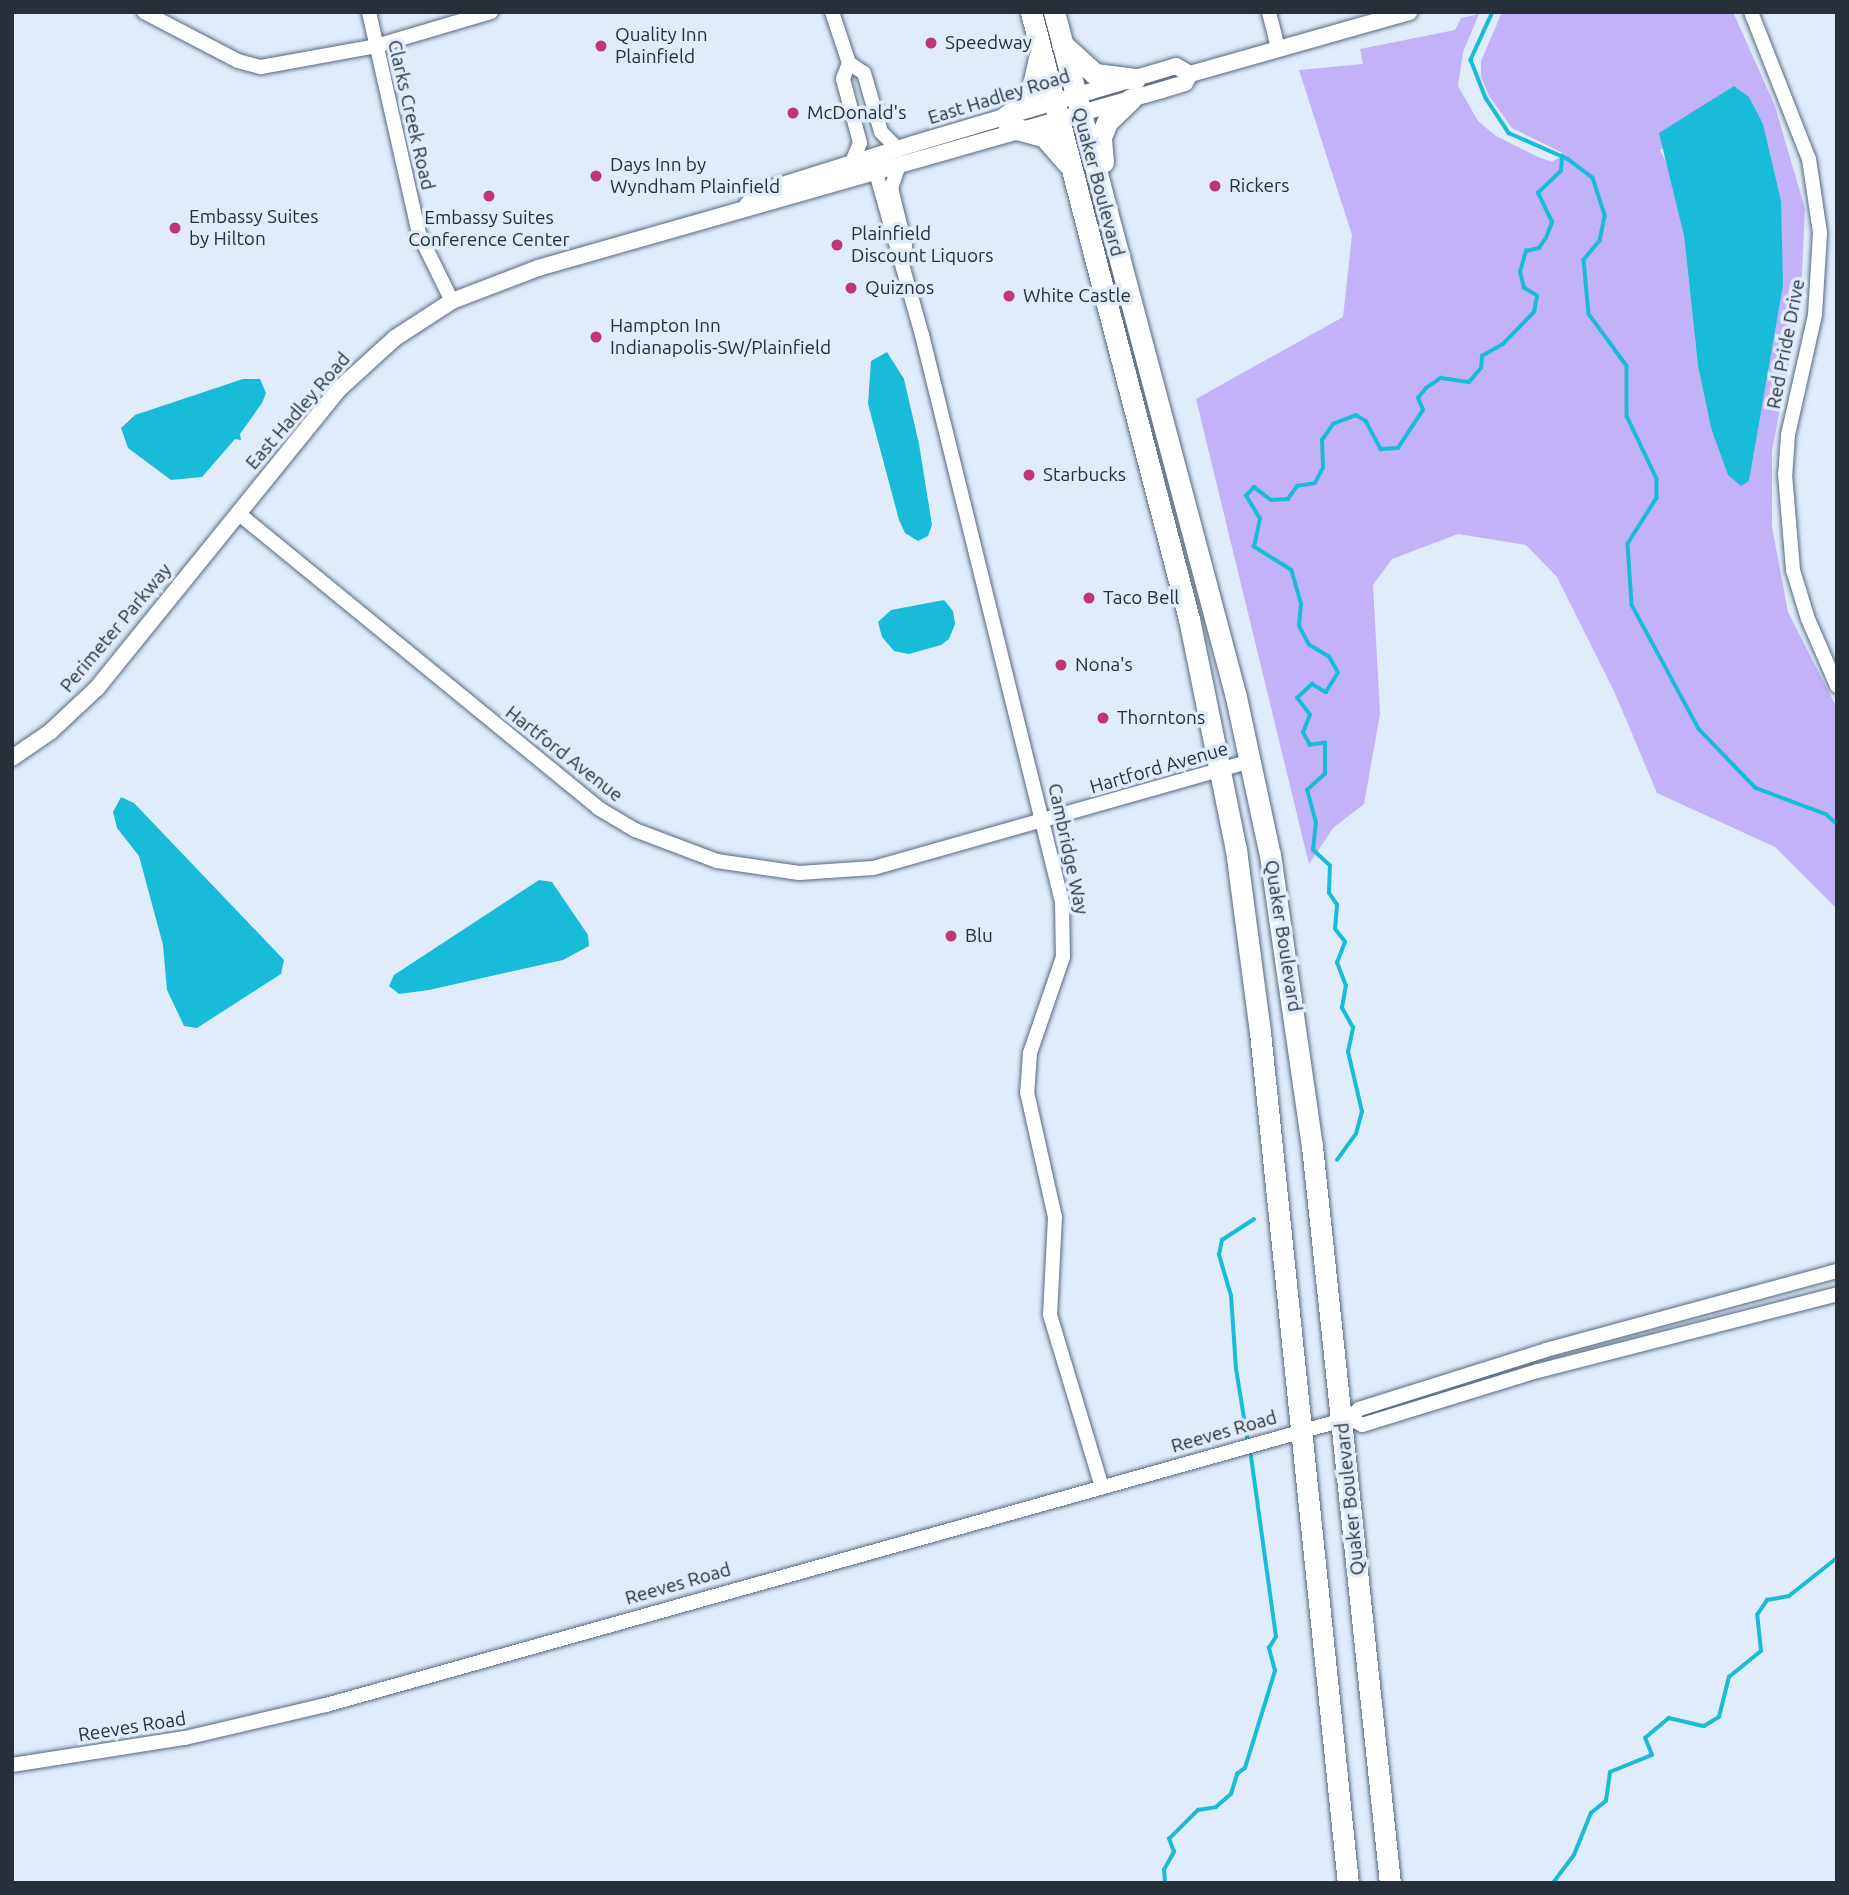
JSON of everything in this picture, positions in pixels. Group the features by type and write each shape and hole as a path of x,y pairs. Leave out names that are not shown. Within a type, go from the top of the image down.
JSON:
{"main road":[{"name":"Quaker Boulevard","path":"1031,12 1183,595 1222,769 1255,985 1348,1883"},
{"name":"Quaker Boulevard","path":"1054,12 1251,761 1296,1016 1346,1418 1390,1883"},
{"path":"1062,44 1096,74 1133,89 1107,122 1101,137 1106,209"},
{"path":"1041,49 1030,99 1011,124 1044,136 1072,170"}],"street":[{"path":"144,12 238,61 261,67 376,46 491,12"},
{"name":"Clarks Creek Road","path":"369,12 418,234 452,301"},
{"path":"832,12 849,63 864,73 881,132 899,158"},
{"path":"1269,12 1279,48"},
{"name":"East Hadley Road","path":"238,513 355,373 395,338 452,301 538,268 745,208 899,158 1133,89 1176,66 1190,74 1409,12"},
{"name":"Red Pride Drive","path":"1751,12 1809,159 1820,233 1815,315 1788,435 1785,474 1793,570 1808,619 1837,687"},
{"path":"849,63 843,79 860,143 850,166"},
{"name":"Cambridge Way","path":"899,158 891,188 905,245 903,259"},
{"name":"East Hadley Road","path":"745,208 757,192 850,166 875,166"},
{"name":"Cambridge Way","path":"875,166 895,248 903,259 1044,821 1065,916 1065,944 1030,1053 1027,1093 1055,1217 1050,1315 1102,1487"},
{"name":"Hartford Avenue","path":"238,513 598,808 686,852 758,870 849,871 1044,821 1251,761"},
{"name":"Perimeter Parkway","path":"12,758 50,732 97,688 238,513"},
{"name":"Reeves Road","path":"12,1765 255,1724 1346,1418 1359,1409 1559,1346 1837,1271"},
{"name":"Reeves Road","path":"1346,1418 1362,1425 1538,1371 1837,1294"}],"shaded area":[{"path":"1502,12 1733,12 1775,106 1805,209 1801,295 1772,451 1772,527 1788,612 1837,708 1837,909 1775,847 1657,793 1614,691 1557,577 1526,545 1458,534 1392,559 1373,585 1380,714 1364,804 1333,828 1309,864 1196,399 1343,317 1352,235 1299,70 1363,64 1360,49 1455,30 1461,18 1479,14 1463,52 1458,86 1478,121 1496,136 1538,157 1552,162 1565,154 1512,128 1489,96 1481,77 1481,61","holes":["1749,97 1764,384 1749,481 1711,428 1698,366 1684,236 1669,168 1660,150"]}],"water":[{"path":"1734,86 1749,97 1763,124 1781,201 1783,285 1749,481 1741,486 1728,475 1711,428 1698,366 1684,236 1659,133"},
{"path":"887,352 904,379 919,444 932,525 928,536 918,541 905,533 899,520 868,404 871,361"},
{"path":"243,379 260,379 266,393 262,403 240,434 241,440 235,439 202,477 171,480 128,448 121,428 135,415"},
{"path":"944,600 953,611 955,624 949,639 941,645 909,654 894,651 882,637 878,622 891,610"},
{"path":"121,797 134,803 284,960 281,974 197,1028 184,1026 167,990 163,945 139,856 117,828 113,812"},
{"path":"539,880 552,882 588,935 589,946 563,960 429,990 399,994 389,986 394,975"}],"waterway":[{"path":"1493,12 1471,60 1486,98 1509,133 1568,159 1593,178 1605,216 1600,241 1584,260 1589,314 1627,366 1627,416 1657,479 1657,498 1628,544 1632,605 1699,729 1756,788 1826,814 1837,824"},
{"path":"1337,1160 1356,1134 1362,1112 1348,1052 1353,1028 1342,1008 1346,986 1337,963 1345,942 1335,929 1337,905 1329,893 1330,866 1313,850 1316,823 1307,790 1325,774 1325,743 1310,745 1303,733 1310,715 1297,698 1312,684 1326,692 1338,673 1329,657 1309,645 1299,626 1301,604 1291,570 1254,547 1260,519 1246,496 1254,487 1271,500 1288,499 1297,486 1315,483 1323,468 1322,440 1333,424 1356,415 1366,421 1381,449 1398,448 1423,410 1418,398 1426,388 1441,378 1469,382 1481,368 1482,356 1503,344 1534,312 1537,296 1524,288 1520,272 1526,251 1539,248 1552,222 1538,193 1561,171 1562,156"},
{"path":"1248,1443 1236,1369 1231,1296 1219,1255 1222,1240 1254,1219"},
{"path":"1165,1883 1164,1870 1174,1852 1169,1839 1198,1810 1216,1807 1231,1794 1237,1774 1245,1768 1275,1671 1269,1648 1276,1637 1250,1450"},
{"path":"1553,1883 1574,1855 1591,1813 1606,1801 1610,1772 1652,1755 1645,1738 1669,1718 1704,1726 1719,1717 1729,1677 1761,1651 1757,1615 1767,1600 1789,1596 1837,1558"}],"place":[{"name":"Speedway","path":"931,43"},
{"name":"Quality Inn Plainfield","path":"601,46"},
{"name":"McDonald's","path":"793,113"},
{"name":"Days Inn by Wyndham Plainfield","path":"596,176"},
{"name":"Rickers","path":"1215,186"},
{"name":"Embassy Suites Conference Center","path":"489,196"},
{"name":"Embassy Suites by Hilton","path":"175,228"},
{"name":"Plainfield Discount Liquors","path":"837,245"},
{"name":"Quiznos","path":"851,288"},
{"name":"White Castle","path":"1009,296"},
{"name":"Hampton Inn Indianapolis-SW/Plainfield","path":"596,337"},
{"name":"Starbucks","path":"1029,475"},
{"name":"Taco Bell","path":"1089,598"},
{"name":"Nona's","path":"1061,665"},
{"name":"Thorntons","path":"1103,718"},
{"name":"Blu","path":"951,936"}]}
